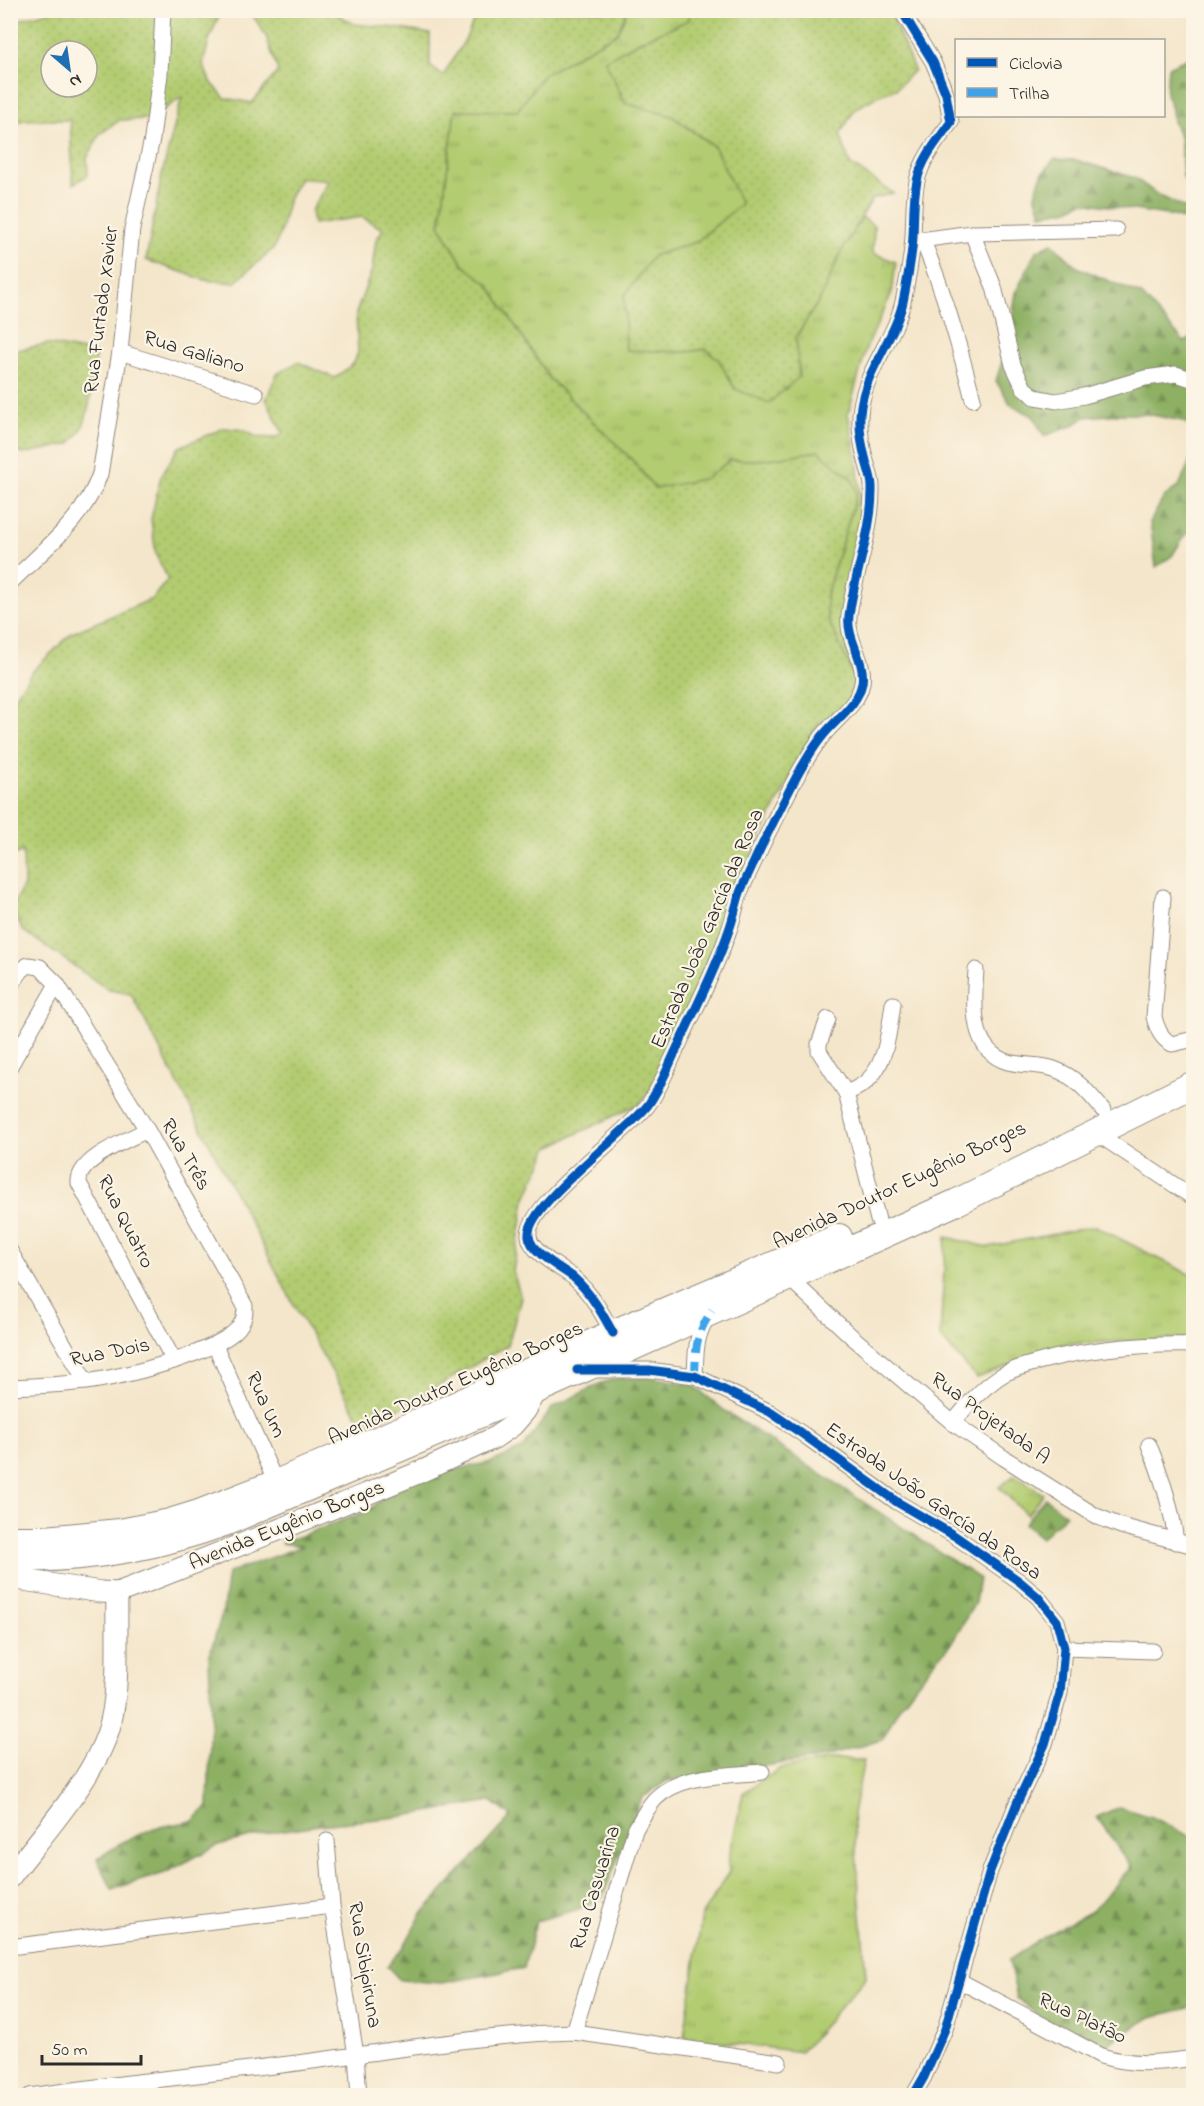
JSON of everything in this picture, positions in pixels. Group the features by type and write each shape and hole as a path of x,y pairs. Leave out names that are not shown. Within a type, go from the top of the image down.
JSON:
{"highway":[{"name":"Avenida Doutor Eugênio Borges","path":"10,1558 88,1555 136,1548 190,1536 289,1497 537,1390 957,1202 1194,1066"},
{"name":"Avenida Doutor Eugênio Borges","path":"10,1539 91,1536 170,1522 276,1483 1100,1121 1194,1084"}],"main road":[{"name":"Avenida Eugênio Borges","path":"10,1578 117,1593 311,1517 494,1438 513,1425 525,1411 537,1390"},
{"path":"10,1877 83,1781 105,1741 112,1719 115,1692 117,1593"}],"street":[{"name":"Rua Furtado Xavier","path":"10,583 84,508 94,491 100,474 120,352 132,229 152,139 160,74 163,10"},
{"name":"Estrada João García da Rosa","path":"613,1334 595,1301 585,1289 537,1251 530,1242 528,1234 530,1225 535,1216 567,1182 647,1107 660,1084 729,932 739,895 787,794 822,736 856,699 861,686 861,668 850,639 848,619 861,559 872,488 860,432 861,406 876,365 902,310 918,240 917,181 926,158 951,122 946,94 933,62 901,10"},
{"path":"973,399 956,334 918,240 972,233 1116,230"},
{"path":"972,233 994,287 1013,364 1024,388 1035,397 1056,401 1092,394 1145,378 1176,374 1194,380"},
{"name":"Rua Galiano","path":"120,352 256,394"},
{"path":"1162,897 1154,1017 1160,1032 1172,1044 1194,1039"},
{"path":"10,987 21,970 28,965 40,967 57,984 10,1066"},
{"path":"976,970 974,1009 977,1025 989,1052 1010,1063 1052,1068 1070,1076 1085,1089 1100,1121 1194,1198"},
{"name":"Rua Três","path":"57,984 147,1131 245,1306 241,1326 215,1345"},
{"path":"846,1093 868,1081 878,1066 886,1044 893,1004"},
{"path":"828,1019 819,1044 819,1051 846,1093 878,1220"},
{"name":"Rua Quatro","path":"147,1131 91,1160 78,1177 79,1183 174,1361"},
{"path":"10,1251 86,1382"},
{"name":"Rua Projetada A","path":"789,1278 850,1335 953,1422 1004,1458 1096,1516 1121,1526 1194,1546"},
{"path":"695,1376 696,1343 699,1330 712,1310"},
{"path":"953,1422 978,1393 1001,1376 1017,1368 1086,1351 1151,1344 1194,1345"},
{"name":"Rua Dois","path":"10,1387 86,1382 153,1368 215,1345"},
{"name":"Rua Um","path":"215,1345 276,1483"},
{"name":"Estrada João García da Rosa","path":"578,1370 649,1370 695,1376 770,1412 897,1502 955,1536 1019,1581 1038,1597 1057,1621 1064,1648 1060,1693 1044,1744 990,1871 945,2029 913,2096"},
{"path":"1149,1445 1165,1486 1173,1515 1176,1542"},
{"path":"1064,1648 1153,1651"},
{"name":"Rua Casuarina","path":"574,2032 635,1830 644,1812 657,1797 675,1785 699,1779 762,1772"},
{"name":"Rua Sibipiruna","path":"327,1841 332,1906 356,2055 359,2096"},
{"path":"10,1947 332,1906"},
{"name":"Rua Platão","path":"960,1981 1101,2056 1122,2062 1142,2064 1194,2058"},
{"path":"30,2096 122,2089 453,2041 574,2032 779,2062"}],"green space":[{"path":"51,11 221,11 209,40 203,64 210,81 225,98 252,103 278,71 266,36 250,11 332,11 354,24 430,34 430,66 443,76 466,38 478,11 627,11 617,33 543,75 517,111 455,110 440,226 463,265 488,284 549,378 635,463 655,489 707,478 730,460 763,460 818,451 852,479 857,493 826,595 828,620 857,682 846,705 817,726 761,835 733,896 696,997 652,1088 639,1104 549,1147 525,1200 513,1271 521,1298 508,1345 365,1429 295,1307 131,994 109,990 22,930 12,907 24,885 23,851 11,856 10,707 32,672 72,633 152,599 168,579 156,555 151,519 161,476 179,447 224,428 244,430 256,437 275,438 283,434 266,399 277,374 298,362 335,378 354,363 358,352 356,313 372,270 376,240 383,229 362,217 313,224 311,211 329,180 300,178 289,197 280,234 274,248 234,283 205,280 146,260 162,174 182,97 150,119 120,120 100,134 87,158 88,175 73,184 70,120 24,120 11,124 11,22"},
{"path":"627,11 690,11 689,20 640,41 605,61 625,103 672,116 715,148 742,204 696,242 653,256 626,349 685,352 706,349 719,360 735,389 799,377 796,337 820,299 841,252 862,217 874,226 873,253 896,262 892,292 866,349 848,414 857,459 863,523 847,587 846,647 860,674 857,682 828,620 826,595 857,493 818,451 763,460 730,460 707,478 656,490 635,463 549,378 488,284 463,265 440,226 455,110 517,110 543,75 617,33"},
{"path":"690,11 890,11 914,70 896,89 881,94 855,109 840,134 850,164 893,193 872,199 841,252 820,299 796,337 799,377 769,403 735,389 719,360 706,349 685,352 626,350 624,296 653,256 696,242 741,204 715,147 672,116 625,103 605,60 640,41 689,20"},
{"path":"1193,56 1193,198 1183,176 1180,137 1166,94 1168,67"},
{"path":"1054,159 1076,160 1135,178 1158,195 1193,212 1193,222 1173,216 1083,202 1066,210 1041,214 1035,194 1042,174"},
{"path":"1052,243 1077,267 1142,295 1184,342 1193,338 1193,429 1183,421 1146,414 1121,414 1085,417 1072,426 1044,436 1033,416 1011,405 996,381 1010,336 1016,292 1036,251"},
{"path":"47,344 95,353 90,402 82,428 70,444 23,454 11,448 11,349 13,351"},
{"path":"1193,454 1193,528 1183,538 1172,556 1156,567 1150,522 1164,497 1179,486"},
{"path":"1095,1226 1193,1276 1193,1338 1064,1344 977,1378 940,1337 946,1237 988,1247"},
{"path":"619,1378 657,1378 693,1385 725,1411 979,1578 975,1603 950,1645 900,1706 882,1740 824,1757 667,1781 642,1798 602,1898 576,1910 536,1921 524,1968 442,1983 400,1980 387,1966 403,1948 421,1915 511,1816 491,1801 398,1817 271,1832 218,1845 165,1873 112,1889 97,1859 123,1842 154,1828 193,1821 208,1806 211,1713 209,1657 223,1610 228,1573 302,1546 281,1543 368,1511 378,1502 418,1477 492,1462 522,1449 552,1408 601,1383"},
{"path":"1015,1475 1043,1494 1027,1515 999,1487"},
{"path":"1045,1498 1066,1515 1041,1538 1024,1524"},
{"path":"833,1759 864,1760 853,1814 866,1977 801,2052 684,2037 702,1915 729,1873 728,1862 743,1793 781,1768"},
{"path":"1119,1807 1152,1817 1193,1838 1193,2007 1151,2017 1104,2046 1060,2034 1017,1998 1009,1960 1042,1938 1092,1911 1131,1867 1097,1817"}],"marked path":[{"path":"695,1376 697,1342 702,1327 712,1310"}],"cycle path":[{"path":"613,1333 596,1303 579,1283 535,1248 529,1236 532,1223 560,1188 637,1117 653,1098 712,973 731,925 741,890 780,809 811,752 826,731 851,706 862,683 861,666 849,625 851,600 872,503 871,480 861,434 861,406 869,378 895,325 904,297 912,252 915,195 919,173 931,150 951,122 946,94 933,62 901,10"},
{"path":"577,1370 649,1370 695,1376 770,1412 897,1502 955,1536 1019,1581 1038,1597 1057,1621 1064,1648 1060,1693 1045,1744 1017,1803 990,1871 945,2029 913,2096"}]}
